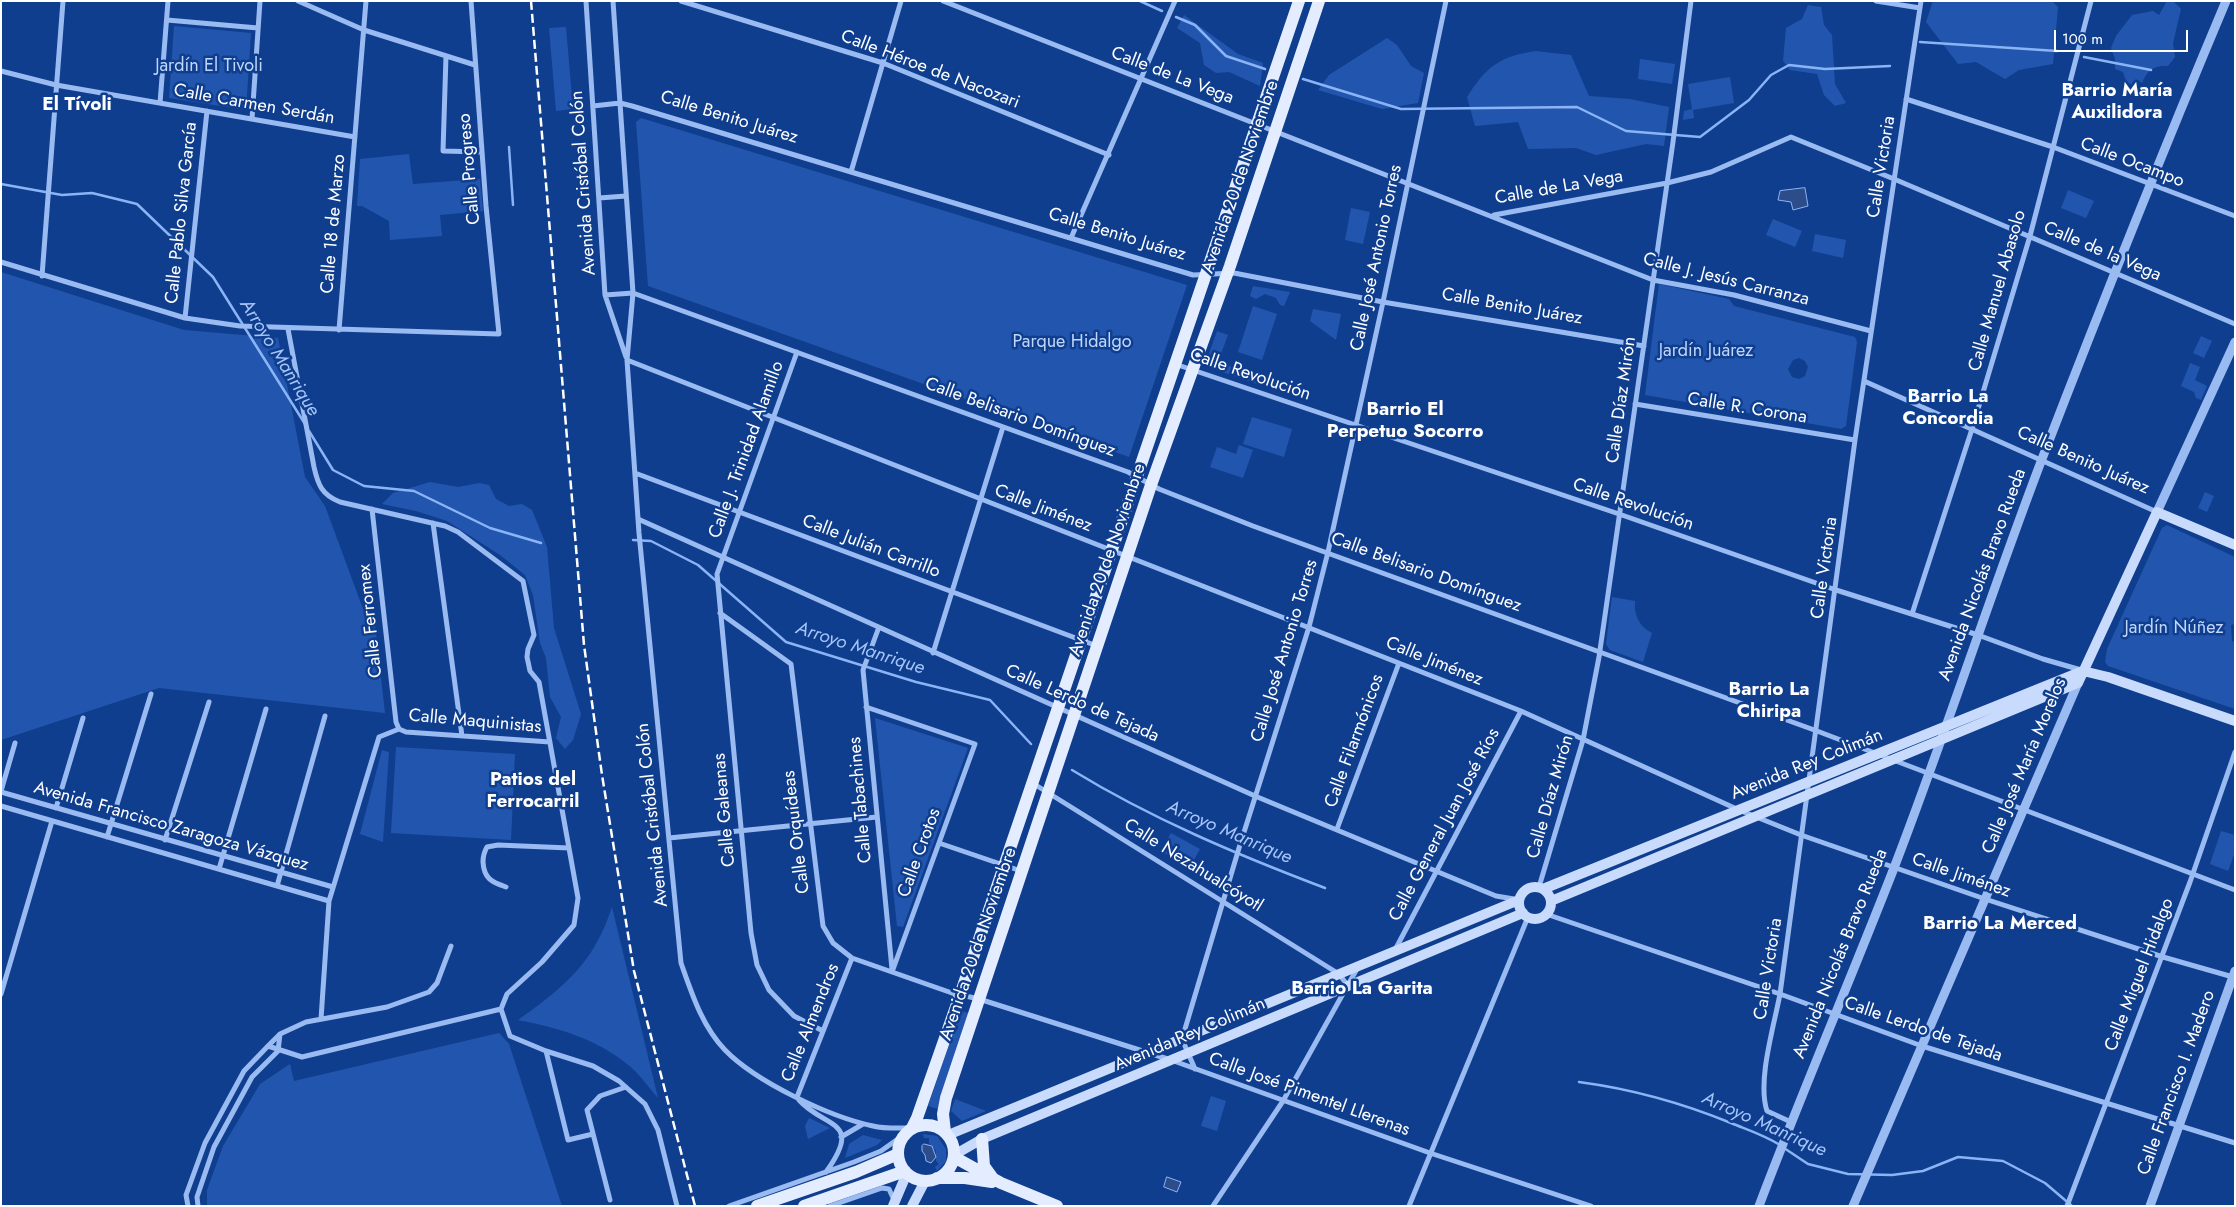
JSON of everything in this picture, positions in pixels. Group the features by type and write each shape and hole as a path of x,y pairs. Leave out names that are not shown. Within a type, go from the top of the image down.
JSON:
{"main road":[{"name":"Avenida 20 de Noviembre","path":"908,1131 918,1118 1299,1"},
{"name":"Avenida 20 de Noviembre","path":"946,1133 943,1114 944,1105 1151,485 1227,274 1319,1"},
{"name":"Calle Benito Juárez","path":"2157,512 2235,545"},
{"name":"Calle José María Morelos","path":"2078,683 2157,512"},
{"path":"2084,671 2108,677 2235,721"},
{"name":"Avenida Rey Colimán","path":"1541,888 2084,671"},
{"name":"Avenida Rey Colimán","path":"1551,901 2078,683"},
{"path":"1541,888 1551,901 1546,914 1537,918 1525,915 1519,900 1527,889 1541,888"},
{"name":"Avenida Rey Colimán","path":"946,1133 1182,1039 1519,900"},
{"name":"Avenida Rey Colimán","path":"954,1156 982,1139 1348,986 1525,915"},
{"path":"894,1203 906,1172 898,1154 901,1140 908,1131 927,1124 946,1133 951,1141 954,1156 946,1172 931,1180 912,1206"},
{"path":"982,1139 984,1166 998,1181"},
{"path":"757,1206 856,1172 898,1154"},
{"path":"954,1156 998,1181 1057,1206"},
{"path":"804,1206 906,1172 931,1180 965,1178 998,1181"}],"street":[{"path":"42,276 63,1"},
{"path":"160,103 168,1"},
{"path":"252,119 260,1"},
{"path":"298,1 364,30 475,65"},
{"name":"Calle 18 de Marzo","path":"339,330 366,1"},
{"name":"Calle Progreso","path":"339,330 499,334 482,152 471,1"},
{"name":"Avenida Cristóbal Colón","path":"586,1 605,295 627,360"},
{"name":"Avenida Cristóbal Colón","path":"613,1 633,293 627,360 638,519 681,963 699,1013 725,1050 758,1076 797,1097 863,1124 908,1131"},
{"name":"Calle Héroe de Nacozari","path":"681,1 883,64 1109,155"},
{"path":"851,172 901,1"},
{"name":"Calle de La Vega","path":"943,1 1492,216 1667,183 1711,172 1791,138"},
{"path":"1071,238 1175,1"},
{"name":"Calle José Antonio Torres","path":"1182,1039 1238,850 1309,628 1384,302 1407,182 1446,1"},
{"name":"Calle Díaz Mirón","path":"1541,888 1583,740 1599,652 1673,142 1690,1"},
{"path":"1876,1 1920,8"},
{"name":"Calle Victoria","path":"1791,1122 1767,1111 1763,1101 1763,1083 1780,994 1855,440 1921,1"},
{"name":"Calle Manuel Abasolo","path":"1912,614 1972,429 2030,236 2091,1"},
{"name":"Avenida Nicolás Bravo Rueda","path":"1759,1206 1786,1134 1894,868 1928,773 1943,739 2042,460 2149,184 2226,1"},
{"path":"2231,1 2235,3"},
{"path":"167,20 258,28"},
{"path":"446,56 443,151 482,152"},
{"name":"Calle Carmen Serdán","path":"1,72 56,85 355,137"},
{"name":"Calle Ocampo","path":"1906,99 2053,147 2235,216"},
{"name":"Calle Benito Juárez","path":"593,106 620,103 1193,275 1234,273 1384,302 1644,346"},
{"name":"Calle Pablo Silva García","path":"185,318 207,111"},
{"name":"Calle de la Vega","path":"1791,138 1894,179 2235,324"},
{"path":"599,198 626,196"},
{"name":"Calle J. Jesús Carranza","path":"1492,216 1653,280 1734,295 1872,331"},
{"path":"1,262 185,318 248,327 339,330"},
{"name":"Calle Belisario Domínguez","path":"605,295 633,293 1003,427 1136,476 1151,485 1253,526 1817,731 2024,808 2235,890"},
{"path":"288,329 317,482 326,494 340,502 433,523 458,532 516,573 523,581 534,636 528,652 530,671 539,682 578,898 574,925 542,962 506,994 501,1009 510,1036 546,1051 593,1066 626,1087 645,1104 658,1130 677,1206"},
{"name":"Calle José María Morelos","path":"2157,512 2235,342"},
{"name":"Calle J. Trinidad Alamillo","path":"723,557 797,352"},
{"name":"Calle Jiménez","path":"627,360 1520,711 1739,810 1801,835 1985,899 2163,957 2234,975"},
{"name":"Calle Revolución","path":"1174,364 1619,514 1836,590 1978,636 2043,660 2084,671"},
{"name":"Calle Benito Juárez","path":"1864,381 2157,512"},
{"name":"Calle R. Corona","path":"1635,404 1855,440"},
{"path":"933,653 1003,427"},
{"name":"Calle Julián Carrillo","path":"635,473 1097,646"},
{"name":"Calle Ferromex","path":"372,509 396,722 399,729"},
{"name":"Calle Lerdo de Tejada","path":"638,519 1255,796 1496,896 1519,900"},
{"path":"433,523 462,736"},
{"name":"Calle Galeanas","path":"723,557 717,574 718,590 751,933 757,965 769,990 794,1016 823,1031"},
{"name":"Calle Orquídeas","path":"720,613 791,664 823,926 833,943 852,958 960,995"},
{"name":"Calle Tabachines","path":"879,628 863,670 892,972"},
{"name":"Calle Filarmónicos","path":"1337,829 1399,663"},
{"name":"Calle José María Morelos","path":"1852,1206 2078,683"},
{"path":"107,837 151,694"},
{"path":"165,840 209,702"},
{"name":"Calle Crotos","path":"866,707 975,744 892,972"},
{"path":"219,869 266,709"},
{"name":"Calle General Juan José Ríos","path":"1394,952 1520,711"},
{"path":"277,886 325,716"},
{"path":"56,808 83,718"},
{"path":"321,1019 329,901 380,737 399,729"},
{"name":"Calle Maquinistas","path":"399,729 406,732 550,742"},
{"path":"1,792 15,743"},
{"name":"Calle Miguel Hidalgo","path":"2068,1206 2105,1104 2163,957 2235,752"},
{"name":"Calle Nezahualcóyotl","path":"1032,782 1339,974"},
{"name":"Avenida Francisco Zaragoza Vázquez","path":"1,792 334,887"},
{"name":"Avenida Francisco Zaragoza Vázquez","path":"1,806 329,901"},
{"path":"669,838 877,817"},
{"path":"1,994 52,821"},
{"path":"939,843 1022,871"},
{"path":"506,887 492,882 486,877 483,857 484,852 492,845 569,848"},
{"name":"Calle Lerdo de Tejada","path":"1546,914 1780,994 1922,1046 2235,1143"},
{"path":"1409,1206 1525,915"},
{"path":"188,1206 186,1196 205,1143 244,1071 280,1034 306,1022 387,1007 428,992 436,983 450,946"},
{"name":"Calle Almendros","path":"797,1097 852,958"},
{"path":"1213,1206 1283,1101 1359,966"},
{"path":"1339,974 1348,986"},
{"name":"Calle Francisco I. Madero","path":"2150,1206 2234,975"},
{"name":"Calle José Pimentel Llerenas","path":"960,995 979,999 1171,1060 1430,1153 1591,1206"},
{"path":"268,1046 302,1057 501,1009"},
{"path":"198,1206 197,1197 214,1147 252,1077 278,1050 280,1034"},
{"path":"1182,1039 1195,1069"},
{"path":"546,1051 568,1140 593,1134"},
{"path":"610,1200 587,1110 600,1096 626,1087"},
{"path":"797,1097 808,1110 833,1122 839,1128 841,1137 838,1156 826,1172"},
{"path":"841,1137 863,1124"},
{"path":"729,1206 881,1151 908,1131"},
{"path":"830,1206 882,1188 889,1189 894,1203"}],"green space":[{"path":"1933,1 2052,1 2058,7 2053,64 2019,70 2005,79 1976,62 1958,64 1926,22"},
{"path":"2167,1 2173,1 2181,9 2173,43 2175,57 2168,66 2159,66 2152,69 2142,83 2138,80 2133,86 2126,81 2123,72 2115,69 2115,59 2111,48 2116,36 2132,15 2153,11 2159,15"},
{"path":"1808,5 1821,7 1824,25 1832,35 1835,84 1846,103 1835,106 1824,95 1817,74 1790,70 1783,61 1786,28 1802,19"},
{"path":"1184,15 1238,54 1263,63 1260,86 1229,72 1216,73 1204,65 1200,43 1177,28"},
{"name":"Jardín El Tivoli","path":"174,26 251,33 246,110 169,98"},
{"path":"566,27 573,109 556,111 549,28"},
{"path":"1387,38 1397,45 1411,66 1424,73 1418,103 1382,109 1318,90 1329,75"},
{"path":"1535,51 1571,55 1589,96 1630,99 1669,107 1664,146 1646,144 1596,155 1576,148 1528,149 1518,122 1475,126 1467,97 1474,86 1488,70 1503,60"},
{"path":"1640,59 1675,64 1672,84 1638,79"},
{"path":"1730,77 1734,103 1693,110 1694,118 1683,120 1684,111 1692,109 1688,84"},
{"name":"Parque Hidalgo","path":"641,118 1187,285 1129,457 648,286 636,122"},
{"path":"409,154 413,184 480,179 483,211 440,215 442,236 390,240 389,221 362,206 357,206 360,159"},
{"path":"2068,190 2094,201 2086,218 2061,208"},
{"path":"1351,208 1370,212 1363,244 1345,240"},
{"path":"1773,219 1802,231 1795,247 1766,235"},
{"path":"1815,234 1846,240 1843,258 1812,251"},
{"path":"1,272 184,330 278,338 305,477 325,506 366,617 374,616 385,713 159,688 1,740"},
{"name":"Jardín Juárez","path":"1659,284 1729,299 1734,306 1855,337 1857,342 1846,426 1841,429 1645,395","holes":["1799,358 1805,361 1808,367 1805,376 1799,379 1792,377 1788,369 1793,360"]},
{"path":"1253,286 1290,292 1284,306 1280,305 1276,298 1265,294 1256,299 1250,296"},
{"path":"1253,306 1277,314 1262,360 1238,352"},
{"path":"1313,309 1341,314 1336,340 1310,321"},
{"path":"1217,331 1228,335 1218,362 1263,378 1260,385 1208,367 1206,362"},
{"path":"2201,336 2212,341 2204,358 2193,353"},
{"path":"2190,363 2200,367 2195,380 2207,386 2201,400 2196,398 2194,392 2181,386"},
{"path":"1252,417 1292,429 1284,457 1243,444"},
{"path":"1239,445 1253,450 1243,478 1210,467 1217,447 1236,454"},
{"path":"430,482 458,487 479,483 489,485 496,499 509,506 522,504 532,510 547,547 554,628 581,714 573,740 565,749 556,738 561,717 550,697 546,658 540,643 533,595 525,575 500,555 447,521 416,511 382,504 393,493"},
{"path":"2205,492 2214,496 2207,512 2198,508"},
{"name":"Jardín Núñez","path":"2167,525 2235,557 2235,624 2231,625 2232,641 2235,642 2235,709 2108,666 2105,662 2107,649 2162,528"},
{"path":"1612,597 1635,601 1635,611 1638,620 1652,633 1643,662 1610,650 1606,644"},
{"path":"875,718 968,748 903,927 897,926"},
{"path":"396,747 515,754 511,840 391,833"},
{"path":"382,750 389,752 383,842 360,834"},
{"path":"2221,831 2235,835 2235,852 2228,871 2210,864"},
{"path":"1171,833 1200,849 1190,867 1160,851"},
{"path":"612,907 658,1098 631,1068 602,1047 576,1035 518,1020 552,994 583,964 600,936"},
{"path":"961,1011 969,1013 938,1109 928,1106"},
{"path":"499,1033 509,1044 562,1206 207,1206 207,1190 223,1146 260,1084 290,1064 294,1081"},
{"path":"1211,1096 1226,1101 1217,1131 1201,1126"},
{"path":"955,1099 986,1111 962,1121 951,1111"},
{"path":"809,1118 830,1128 808,1139 805,1126"},
{"path":"923,1134 937,1136 946,1149 946,1161 937,1171 935,1167 939,1164 936,1161 936,1151 929,1143 929,1138 924,1138"},
{"path":"863,1135 882,1140 877,1145 845,1158 849,1144"}],"shaded area":[{"path":"1805,188 1808,206 1793,210 1791,202 1778,200 1780,191"},
{"path":"924,1144 932,1146 936,1157 931,1163 926,1161 922,1151"},
{"path":"1167,1177 1181,1182 1177,1192 1164,1187"}],"waterway":[{"path":"1140,1 1162,11"},
{"path":"1176,17 1195,25 1226,56 1265,69"},
{"path":"1920,42 2057,51"},
{"path":"2084,57 2151,70"},
{"path":"1303,79 1401,109 1577,107 1626,131 1700,137 1749,100 1771,75 1789,65 1825,69 1890,66"},
{"path":"509,147 513,205"},
{"name":"Arroyo Manrique","path":"1,184 62,195 92,193 137,204 213,277 305,424"},
{"name":"Arroyo Manrique","path":"309,431 333,470 364,486 414,491 490,528 541,543"},
{"name":"Arroyo Manrique","path":"633,540 651,541 698,565 786,642 916,682 990,700 1031,744"},
{"name":"Arroyo Manrique","path":"1072,770 1102,788 1196,835 1260,863 1325,888"},
{"name":"Arroyo Manrique","path":"1579,1082 1637,1093 1675,1103 1750,1130 1780,1145"},
{"name":"Arroyo Manrique","path":"1784,1148 1808,1164 1848,1174 1892,1175 1923,1171 1958,1157 2003,1161 2045,1183 2072,1206"}],"railway":[{"path":"531,1 584,645 602,775 634,971 695,1206"}],"district":[{"name":"Barrio María Auxilidora","path":"2117,102"},
{"name":"El Tívoli","path":"77,105"},
{"name":"Barrio La Concordia","path":"1948,408"},
{"name":"Barrio El Perpetuo Socorro","path":"1405,421"},
{"name":"Barrio La Chiripa","path":"1769,701"},
{"name":"Patios del Ferrocarril","path":"533,791"},
{"name":"Barrio La Merced","path":"2000,924"},
{"name":"Barrio La Garita","path":"1362,989"}]}
